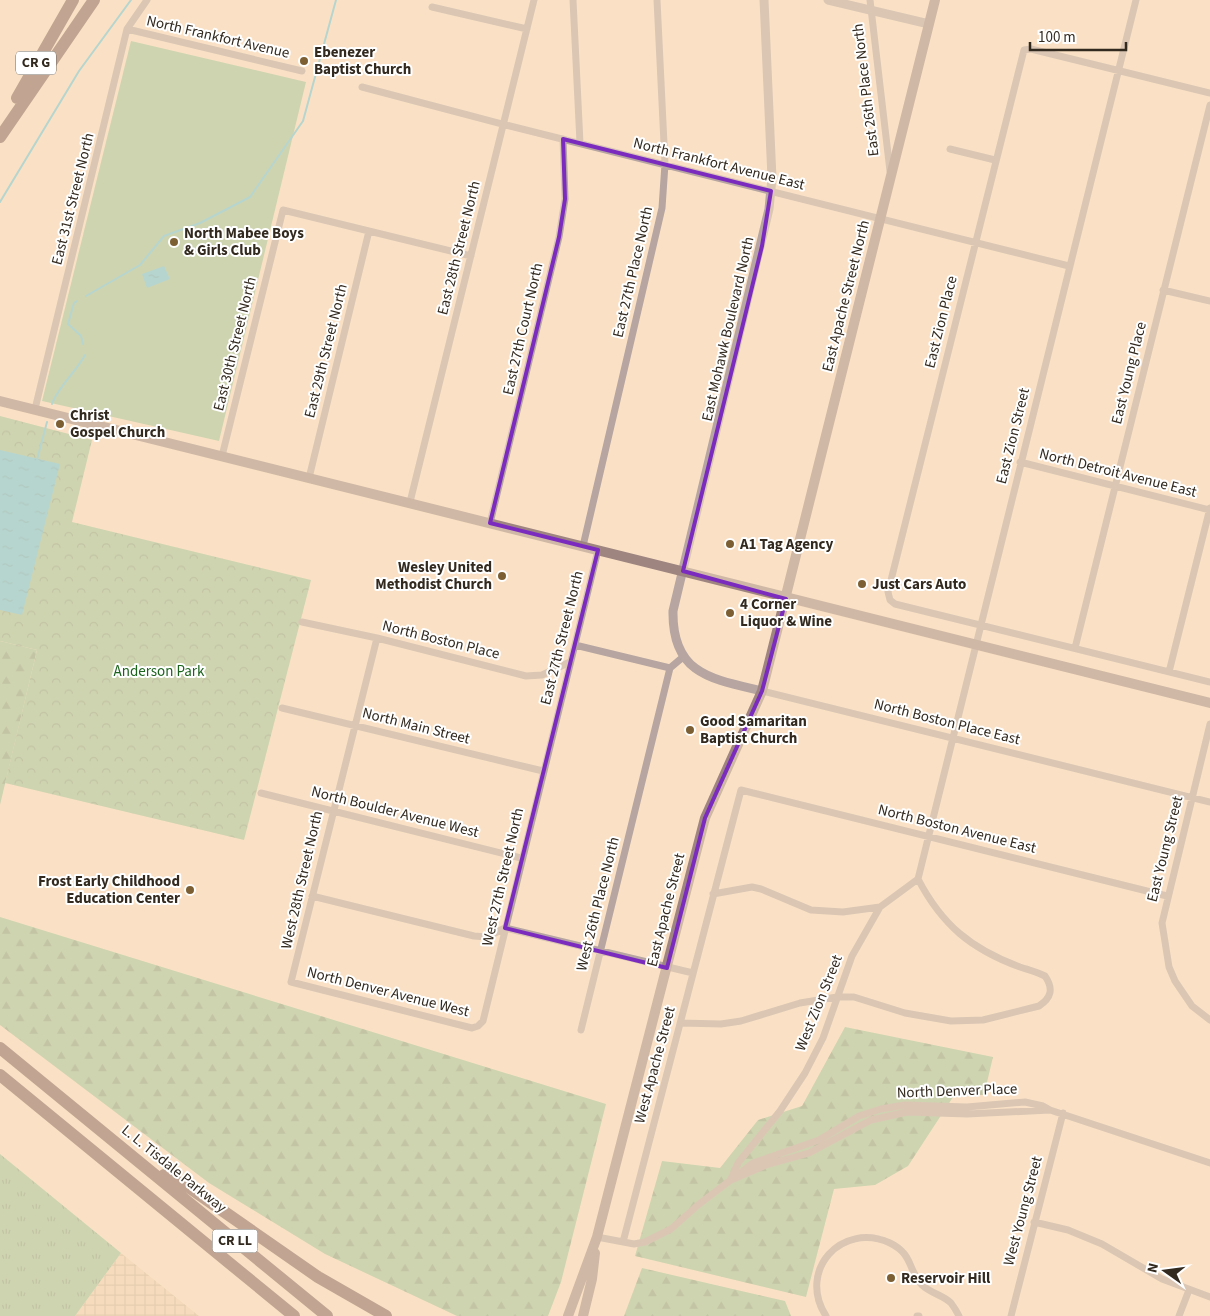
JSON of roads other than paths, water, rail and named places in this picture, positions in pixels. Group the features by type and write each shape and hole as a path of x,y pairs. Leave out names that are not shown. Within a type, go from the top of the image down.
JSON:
{"highway":[{"name":"CR G","path":"0,128 73,0"},
{"name":"CR G","path":"0,137 94,0"},
{"name":"L. L. Tisdale Parkway","path":"0,1048 327,1316"},
{"name":"CR LL","path":"0,1075 293,1315"},
{"path":"144,1166 190,1188 318,1277 386,1316"}],"main road":[{"name":"East Apache Street North","path":"786,599 935,0"},
{"path":"0,400 683,571 786,599 1210,703"},
{"name":"East Apache Street","path":"568,1316 597,1237 705,818 762,690 786,599"},
{"name":"East Apache Street","path":"583,1316 592,1279 597,1237"}],"street":[{"name":"East 31st Street North","path":"35,409 128,29 147,0"},
{"name":"East 28th Street North","path":"410,502 534,0"},
{"path":"573,0 580,143"},
{"name":"East 27th Place North","path":"583,546 662,208 665,164 658,0"},
{"name":"East Mohawk Boulevard North","path":"683,657 675,641 672,627 673,611 762,246 771,192 764,0"},
{"path":"828,0 929,24"},
{"name":"East 26th Place North","path":"870,0 891,177"},
{"name":"East Zion Street","path":"918,879 1136,0"},
{"path":"432,6 527,29"},
{"name":"North Frankfort Avenue","path":"128,29 302,71"},
{"name":"East Zion Place","path":"981,625 894,604 890,600 888,592 1024,50 1031,49 1118,70"},
{"path":"1118,70 1210,93"},
{"name":"North Frankfort Avenue East","path":"362,87 1069,266"},
{"name":"East Young Place","path":"1075,648 1210,105"},
{"name":"East 27th Court North","path":"490,523 559,237 565,199 563,139"},
{"path":"950,149 995,160"},
{"name":"East 30th Street North","path":"222,456 282,210 369,231"},
{"path":"369,231 471,256"},
{"name":"East 29th Street North","path":"309,478 369,231"},
{"path":"1163,290 1210,301"},
{"name":"North Detroit Avenue East","path":"1020,462 1210,509"},
{"path":"1169,672 1210,509"},
{"name":"East 27th Street North","path":"553,732 598,550"},
{"name":"North Boston Place","path":"302,622 377,638 526,676 542,674 570,662"},
{"path":"981,625 1210,682"},
{"path":"354,725 377,638"},
{"path":"575,645 670,668 683,657"},
{"name":"North Boston Place East","path":"683,657 703,674 714,680 762,690 1210,802"},
{"name":"West 26th Place North","path":"581,1030 670,668"},
{"name":"North Main Street","path":"282,708 543,772"},
{"name":"East Young Street","path":"1210,724 1162,923 1169,967 1175,981 1192,1006 1210,1020"},
{"name":"West 28th Street North","path":"291,982 354,725"},
{"name":"West 27th Street North","path":"478,1026 482,1021 553,732"},
{"name":"North Boston Avenue East","path":"713,894 741,790 1167,896"},
{"name":"North Boulder Avenue West","path":"261,793 521,858"},
{"path":"680,1023 721,1024 741,1021 800,1003 837,997 854,997 905,1013 951,1021 983,1020 1039,1006 1051,995 1050,982 1045,976 977,946 944,920 918,879 880,907 829,913 793,904 761,888 752,887 713,894"},
{"name":"West Apache Street","path":"623,1242 713,894"},
{"path":"312,896 474,936 486,937 505,928 693,973"},
{"name":"West Zion Street","path":"731,1180 738,1163 780,1111 805,1073 822,1038 852,956 880,907"},
{"name":"North Denver Avenue West","path":"291,982 472,1028 478,1026"},
{"name":"North Denver Place","path":"597,1237 634,1244 645,1242 671,1229 698,1205 753,1163 819,1140 859,1116 881,1109 915,1104 967,1107 1026,1102 1043,1106 1050,1110 1210,1163"},
{"name":"West Young Street","path":"1011,1316 1063,1113"},
{"path":"1034,1222 1068,1230 1102,1244 1162,1279 1210,1297"},
{"path":"826,1316 820,1307 816,1288 818,1272 830,1252 847,1240 861,1237 883,1241 900,1249 910,1260 920,1283 951,1303 959,1316"},
{"path":"1179,1316 1189,1290"}],"water":[{"path":"164,266 170,279 147,288 142,274"},
{"path":"0,450 60,464 22,615 0,610"}],"waterway":[{"path":"0,202 79,71 131,0"},
{"path":"86,296 140,265 164,236 200,223 250,197 303,121 336,0"},
{"path":"77,301 74,303 68,324 81,336 83,344"},
{"path":"52,404 58,392 85,355"},
{"path":"37,460 47,422"}],"place":[{"name":"Ebenezer Baptist Church","path":"304,61"},
{"name":"North Mabee Boys & Girls Club","path":"174,242"},
{"name":"Christ Gospel Church","path":"60,424"},
{"name":"A1 Tag Agency","path":"730,544"},
{"name":"Wesley United Methodist Church","path":"502,576"},
{"name":"Just Cars Auto","path":"862,584"},
{"name":"4 Corner Liquor & Wine","path":"730,613"},
{"name":"Good Samaritan Baptist Church","path":"690,730"},
{"name":"Frost Early Childhood Education Center","path":"190,890"},
{"name":"Reservoir Hill","path":"891,1278"}],"park label":[{"name":"Anderson Park","path":"159,671"}]}
